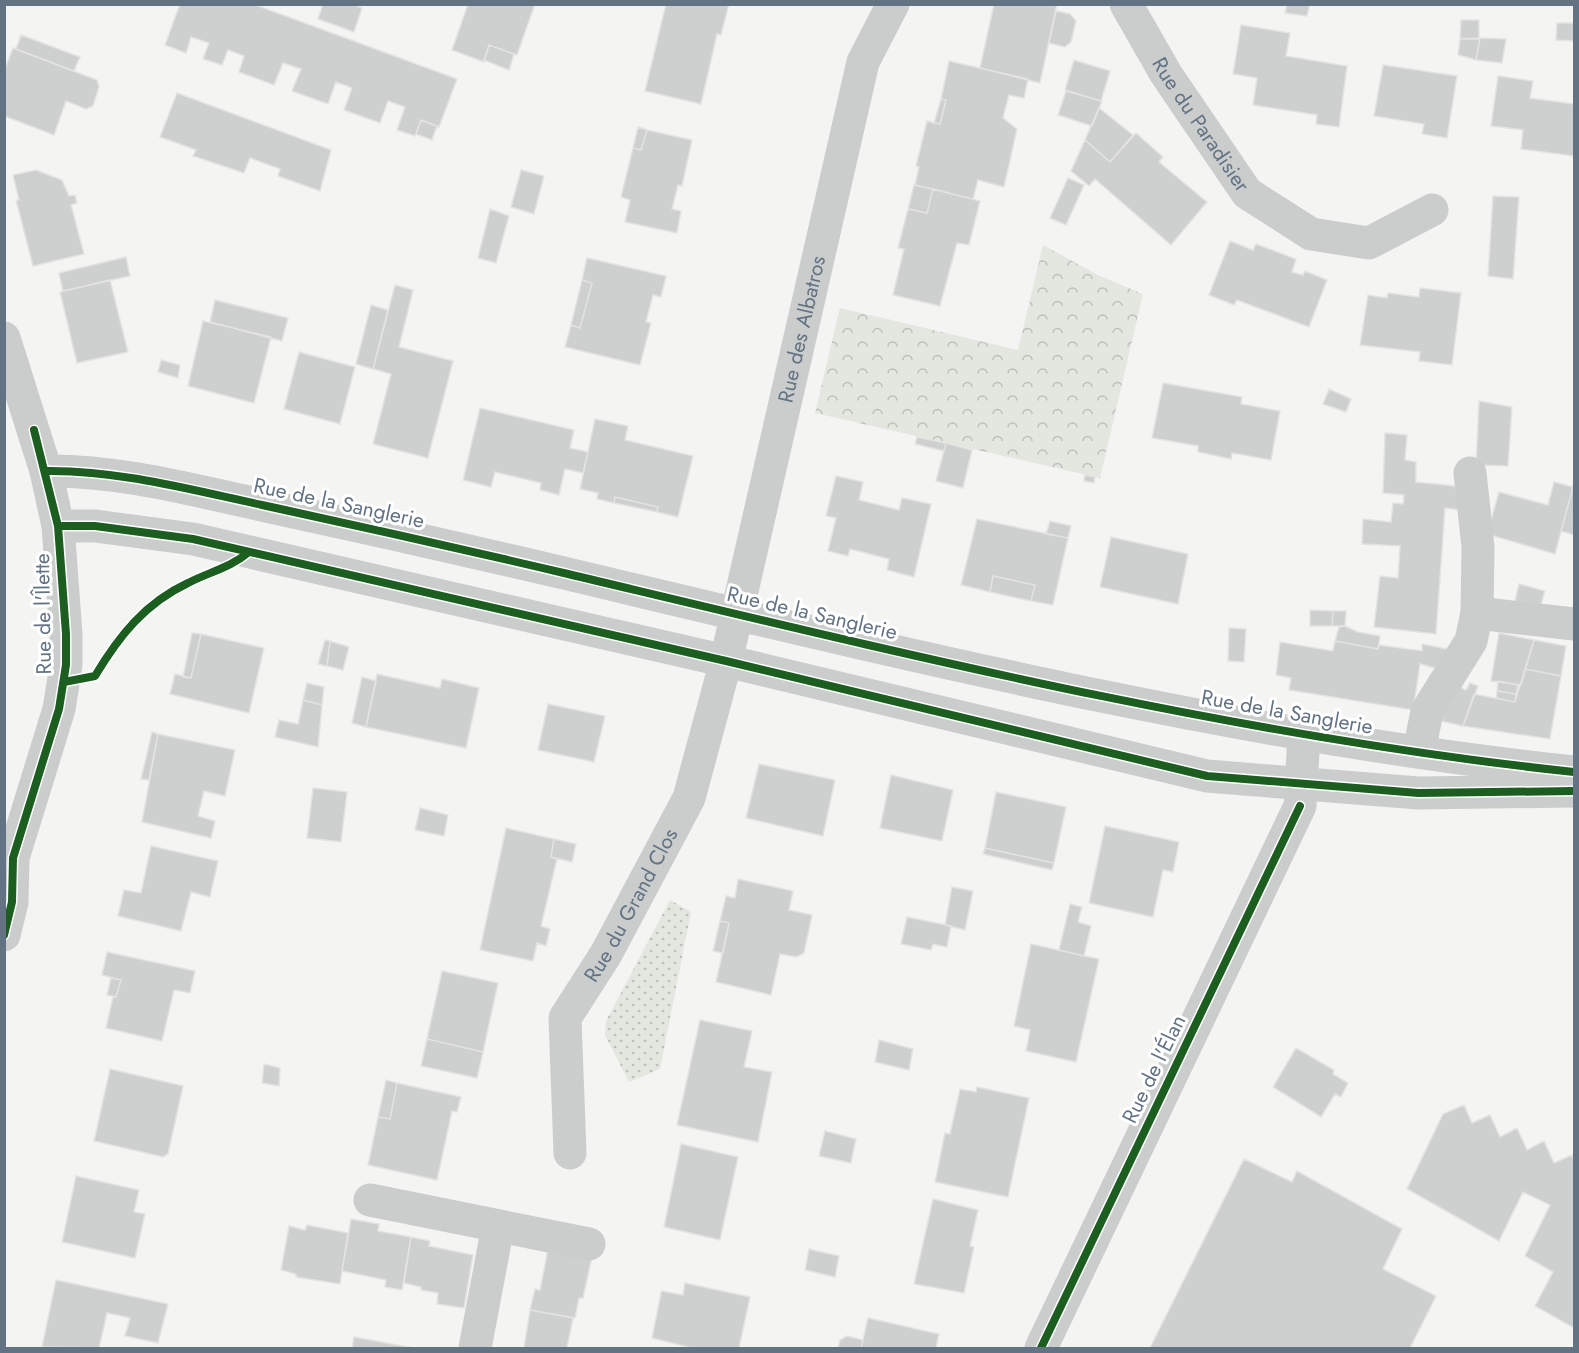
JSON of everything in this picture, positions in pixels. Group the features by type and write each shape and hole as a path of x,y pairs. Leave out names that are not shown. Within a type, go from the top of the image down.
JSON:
{"street":[{"name":"Rue des Albatros","path":"726,661 863,62 893,4"},
{"name":"Rue du Paradisier","path":"1126,4 1166,74 1247,193 1311,234 1369,243 1432,210"},
{"name":"Rue de l'Îlette","path":"4,338 46,471 58,526 66,634 66,665 59,709 18,792 12,902 4,935"},
{"name":"Rue de la Sanglerie","path":"46,471 82,470 206,493 446,545 735,614 1117,699 1304,734 1419,752 1575,772"},
{"path":"1419,752 1427,711 1470,641 1477,613 1478,547 1470,473"},
{"path":"58,526 95,526 193,539 726,661 1207,776 1418,794 1575,791"},
{"path":"1477,613 1575,624"},
{"name":"Rue du Grand Clos","path":"570,1153 565,1018 606,954 689,798 726,661"},
{"name":"Rue de l'Élan","path":"1041,1348 1300,806 1304,734"},
{"path":"370,1200 589,1244"},
{"path":"475,1348 498,1226"}],"green space":[{"path":"1043,245 1098,275 1143,294 1100,478 815,413 840,308 1018,350"},
{"path":"670,900 691,912 660,1069 629,1082 605,1035 606,1021"}],"building":[{"path":"180,4 253,4 457,79 439,127 421,120 415,136 397,130 405,107 388,101 380,123 344,110 352,88 336,82 328,104 292,91 301,69 283,63 274,85 239,72 244,56 228,50 222,65 203,59 209,43 191,37 186,53 165,45"},
{"path":"323,4 352,4 362,8 354,32 318,19"},
{"path":"468,4 535,4 517,55 489,45 484,62 452,50"},
{"path":"666,4 729,4 721,35 717,34 701,104 645,91"},
{"path":"994,4 1057,4 1040,83 980,68"},
{"path":"1287,4 1310,4 1307,16 1285,13"},
{"path":"1056,11 1070,14 1076,21 1071,42 1065,47 1049,43"},
{"path":"1461,20 1479,20 1479,39 1460,39"},
{"path":"1557,23 1574,23 1574,41 1556,40"},
{"path":"1241,25 1290,33 1286,56 1347,66 1339,127 1316,124 1317,115 1253,105 1257,78 1233,74"},
{"path":"21,35 80,57 74,71 16,49"},
{"path":"1480,38 1476,60 1458,55 1460,39"},
{"path":"1480,38 1506,39 1502,63 1476,60"},
{"path":"489,45 514,54 509,70 484,60"},
{"path":"13,48 97,80 99,87 93,106 86,109 66,101 54,135 4,116 4,71"},
{"path":"1074,60 1110,71 1101,101 1065,90"},
{"path":"949,61 1028,79 1024,98 1009,95 1003,118 1017,129 1004,187 978,180 973,199 915,185 919,167 916,166 927,121 940,124 946,100 941,99"},
{"path":"1383,65 1457,76 1447,138 1422,134 1424,124 1374,116"},
{"path":"1498,76 1533,81 1530,98 1574,104 1574,156 1521,149 1523,130 1491,126"},
{"path":"1066,91 1102,101 1092,126 1058,115"},
{"path":"177,93 331,150 320,191 278,176 280,169 250,158 244,173 193,156 196,150 160,137"},
{"path":"941,99 946,100 940,124 934,123"},
{"path":"1099,108 1133,135 1110,162 1085,140"},
{"path":"421,120 437,126 432,140 416,134"},
{"path":"638,127 647,130 641,150 633,148"},
{"path":"647,130 692,140 682,186 678,185 672,209 681,211 677,233 625,222 630,200 621,197 633,148 641,150"},
{"path":"1136,133 1163,157 1159,162 1207,202 1171,245 1095,179 1089,186 1071,171 1085,140 1110,162"},
{"path":"36,170 62,180 69,196 75,195 77,203 71,205 84,254 33,266 16,200 19,200 13,175"},
{"path":"521,170 544,176 534,214 511,207"},
{"path":"1068,178 1084,185 1066,225 1050,218"},
{"path":"914,185 933,189 927,213 908,209"},
{"path":"933,189 980,201 969,245 957,243 940,306 893,295 904,249 898,248 908,209 927,213"},
{"path":"1493,196 1519,197 1513,279 1488,276"},
{"path":"490,209 509,216 496,263 478,258"},
{"path":"1230,241 1253,250 1256,244 1296,259 1292,272 1303,275 1305,271 1327,280 1309,327 1237,300 1234,305 1209,295"},
{"path":"126,257 130,276 63,291 59,273"},
{"path":"587,258 666,276 661,297 653,295 646,322 651,323 640,365 565,347 571,325 580,328 592,283 582,280"},
{"path":"110,280 128,352 77,363 60,292"},
{"path":"582,280 592,283 580,328 571,325"},
{"path":"395,285 413,290 399,347 453,361 428,458 373,444 391,374 373,369"},
{"path":"1420,288 1461,293 1452,365 1419,361 1420,352 1360,345 1368,295 1387,298 1388,293 1419,297"},
{"path":"215,300 288,318 282,341 210,322"},
{"path":"371,305 388,310 373,369 356,364"},
{"path":"203,321 271,337 254,403 188,386"},
{"path":"299,352 355,367 340,424 284,409"},
{"path":"161,360 180,365 178,378 158,372"},
{"path":"1163,383 1242,397 1241,404 1280,411 1271,460 1232,453 1231,459 1198,452 1198,446 1152,438"},
{"path":"1329,389 1351,399 1346,412 1323,404"},
{"path":"1479,401 1512,407 1508,466 1476,465"},
{"path":"480,408 574,430 570,448 588,452 583,473 565,469 559,495 540,490 541,483 495,472 491,487 463,480"},
{"path":"595,419 628,426 625,440 693,456 678,517 657,512 658,507 615,497 614,503 597,499 598,493 580,489"},
{"path":"1385,433 1407,435 1405,460 1416,462 1416,482 1455,486 1460,510 1445,508 1436,634 1374,627 1380,576 1398,578 1400,546 1362,544 1363,519 1391,522 1393,503 1403,504 1404,495 1383,493"},
{"path":"917,437 946,443 944,451 915,444"},
{"path":"946,443 972,450 963,488 936,481"},
{"path":"1085,475 1095,477 1094,483 1084,481"},
{"path":"836,476 863,482 859,500 899,510 902,498 931,504 914,577 887,570 889,559 850,549 848,556 828,551 836,518 826,516"},
{"path":"1554,482 1573,487 1555,554 1487,534 1499,492 1548,505"},
{"path":"1574,483 1574,535 1561,531"},
{"path":"615,497 658,507 657,512 614,503"},
{"path":"977,519 1068,538 1053,605 1031,601 1035,585 993,576 990,592 961,585"},
{"path":"1050,521 1071,526 1068,538 1046,534"},
{"path":"1111,537 1188,554 1178,604 1100,587"},
{"path":"993,576 1035,585 1031,601 990,592"},
{"path":"1519,584 1545,591 1540,608 1515,601"},
{"path":"1310,610 1333,611 1332,626 1310,626"},
{"path":"1333,611 1346,611 1345,626 1332,626"},
{"path":"1345,626 1358,632 1380,636 1378,649 1335,641 1339,627"},
{"path":"1229,628 1246,629 1244,662 1228,661"},
{"path":"192,633 201,634 191,678 183,677"},
{"path":"1499,633 1534,640 1521,685 1491,681"},
{"path":"201,634 264,648 249,713 170,694 175,674 191,678"},
{"path":"325,640 330,641 327,666 318,664"},
{"path":"1534,640 1566,646 1561,676 1525,669"},
{"path":"330,641 349,647 343,670 327,666"},
{"path":"1335,641 1378,649 1379,645 1422,651 1422,644 1447,649 1438,669 1420,664 1413,710 1289,690 1291,678 1276,675 1280,642 1333,651"},
{"path":"1525,669 1561,676 1550,739 1463,726 1474,694 1515,702"},
{"path":"377,674 440,688 442,679 479,688 466,748 366,727"},
{"path":"362,677 376,681 366,727 352,723"},
{"path":"1498,681 1518,685 1516,694 1497,691"},
{"path":"307,683 324,687 322,705 303,700"},
{"path":"1470,683 1478,686 1463,726 1441,721 1449,696 1457,686 1466,690"},
{"path":"1497,691 1516,694 1515,702 1496,698"},
{"path":"303,700 322,705 318,747 275,737 279,720 298,724"},
{"path":"548,704 605,716 594,762 538,750"},
{"path":"152,732 158,734 149,780 141,779"},
{"path":"158,734 235,750 225,796 204,791 198,816 215,821 211,838 142,822"},
{"path":"759,764 835,780 823,836 746,818"},
{"path":"891,775 953,790 942,841 880,828"},
{"path":"313,788 347,792 341,842 307,838"},
{"path":"996,792 1066,807 1054,863 985,848"},
{"path":"420,808 448,815 444,836 415,830"},
{"path":"1105,826 1179,842 1173,872 1163,870 1153,917 1089,903"},
{"path":"506,828 554,839 551,857 557,859 541,926 550,929 546,946 537,943 533,961 480,950"},
{"path":"554,839 576,844 572,862 551,857"},
{"path":"151,846 218,861 210,897 191,892 181,931 118,916 124,890 141,893"},
{"path":"985,848 1054,863 1052,870 983,854"},
{"path":"738,879 793,891 789,910 812,915 804,953 797,957 780,954 771,995 716,982 729,923 720,921 726,896 735,898"},
{"path":"952,887 973,891 965,930 945,925"},
{"path":"1070,904 1082,907 1078,922 1091,926 1084,956 1059,950"},
{"path":"907,917 951,926 947,947 933,944 931,950 901,944"},
{"path":"720,921 729,923 723,953 713,951"},
{"path":"1031,944 1099,959 1076,1062 1026,1051 1030,1030 1014,1026"},
{"path":"107,952 195,971 190,993 174,990 162,1041 106,1028 113,997 116,997 121,980 102,975"},
{"path":"442,971 498,983 483,1052 427,1039"},
{"path":"111,978 121,980 116,997 107,995"},
{"path":"700,1020 752,1031 744,1067 772,1072 758,1142 677,1125"},
{"path":"427,1039 483,1052 477,1078 421,1066"},
{"path":"879,1040 913,1049 909,1070 875,1062"},
{"path":"1296,1048 1334,1070 1333,1074 1348,1083 1341,1097 1335,1094 1321,1117 1273,1087"},
{"path":"264,1064 280,1068 279,1086 262,1083"},
{"path":"110,1069 183,1086 168,1154 163,1157 94,1141"},
{"path":"386,1080 397,1083 390,1119 378,1117"},
{"path":"397,1083 461,1097 457,1112 452,1111 437,1180 368,1165 378,1117 390,1119"},
{"path":"977,1087 1029,1098 1008,1197 935,1182 945,1133 950,1134 960,1089 976,1092"},
{"path":"1464,1105 1472,1123 1490,1115 1500,1137 1517,1128 1527,1150 1544,1141 1554,1163 1572,1155 1574,1160 1574,1328 1535,1306 1553,1272 1525,1256 1550,1205 1523,1192 1499,1241 1407,1189 1443,1114"},
{"path":"825,1131 856,1139 851,1163 819,1156"},
{"path":"681,1144 738,1157 720,1240 664,1227"},
{"path":"1244,1159 1292,1182 1297,1171 1402,1229 1383,1269 1436,1296 1410,1348 1150,1348"},
{"path":"76,1176 139,1190 134,1212 145,1214 135,1258 62,1242"},
{"path":"933,1199 978,1210 970,1246 974,1247 964,1293 914,1284"},
{"path":"351,1219 379,1224 378,1231 411,1237 402,1290 385,1287 386,1280 342,1271"},
{"path":"307,1225 348,1233 340,1284 296,1277 296,1274 281,1270 289,1226 305,1230"},
{"path":"411,1237 430,1241 429,1246 473,1255 464,1308 437,1304 438,1293 421,1290 421,1287 404,1283"},
{"path":"548,1249 592,1257 583,1298 579,1298 575,1318 530,1310 535,1289 540,1290"},
{"path":"809,1249 839,1256 835,1277 805,1270"},
{"path":"56,1280 168,1304 158,1343 125,1336 130,1318 107,1313 99,1348 42,1347"},
{"path":"685,1283 750,1297 739,1348 692,1348 652,1338 662,1291 683,1295"},
{"path":"530,1310 573,1318 567,1348 524,1348"},
{"path":"868,1318 939,1334 936,1348 861,1348"},
{"path":"847,1336 863,1340 861,1348 838,1348 840,1340"},
{"path":"354,1337 392,1344 414,1348 352,1348"}],"cycle path":[{"path":"4,935 12,902 13,858 59,709 66,665 58,526 34,430"},
{"path":"46,471 128,477 182,487 491,556 943,662 1194,714 1320,737 1574,772"},
{"path":"58,526 95,526 193,539 726,661 1207,776 1418,793 1574,791"},
{"path":"64,682 95,676 134,622 159,600 188,583 227,566 249,552"},
{"path":"1041,1348 1300,806"}]}
